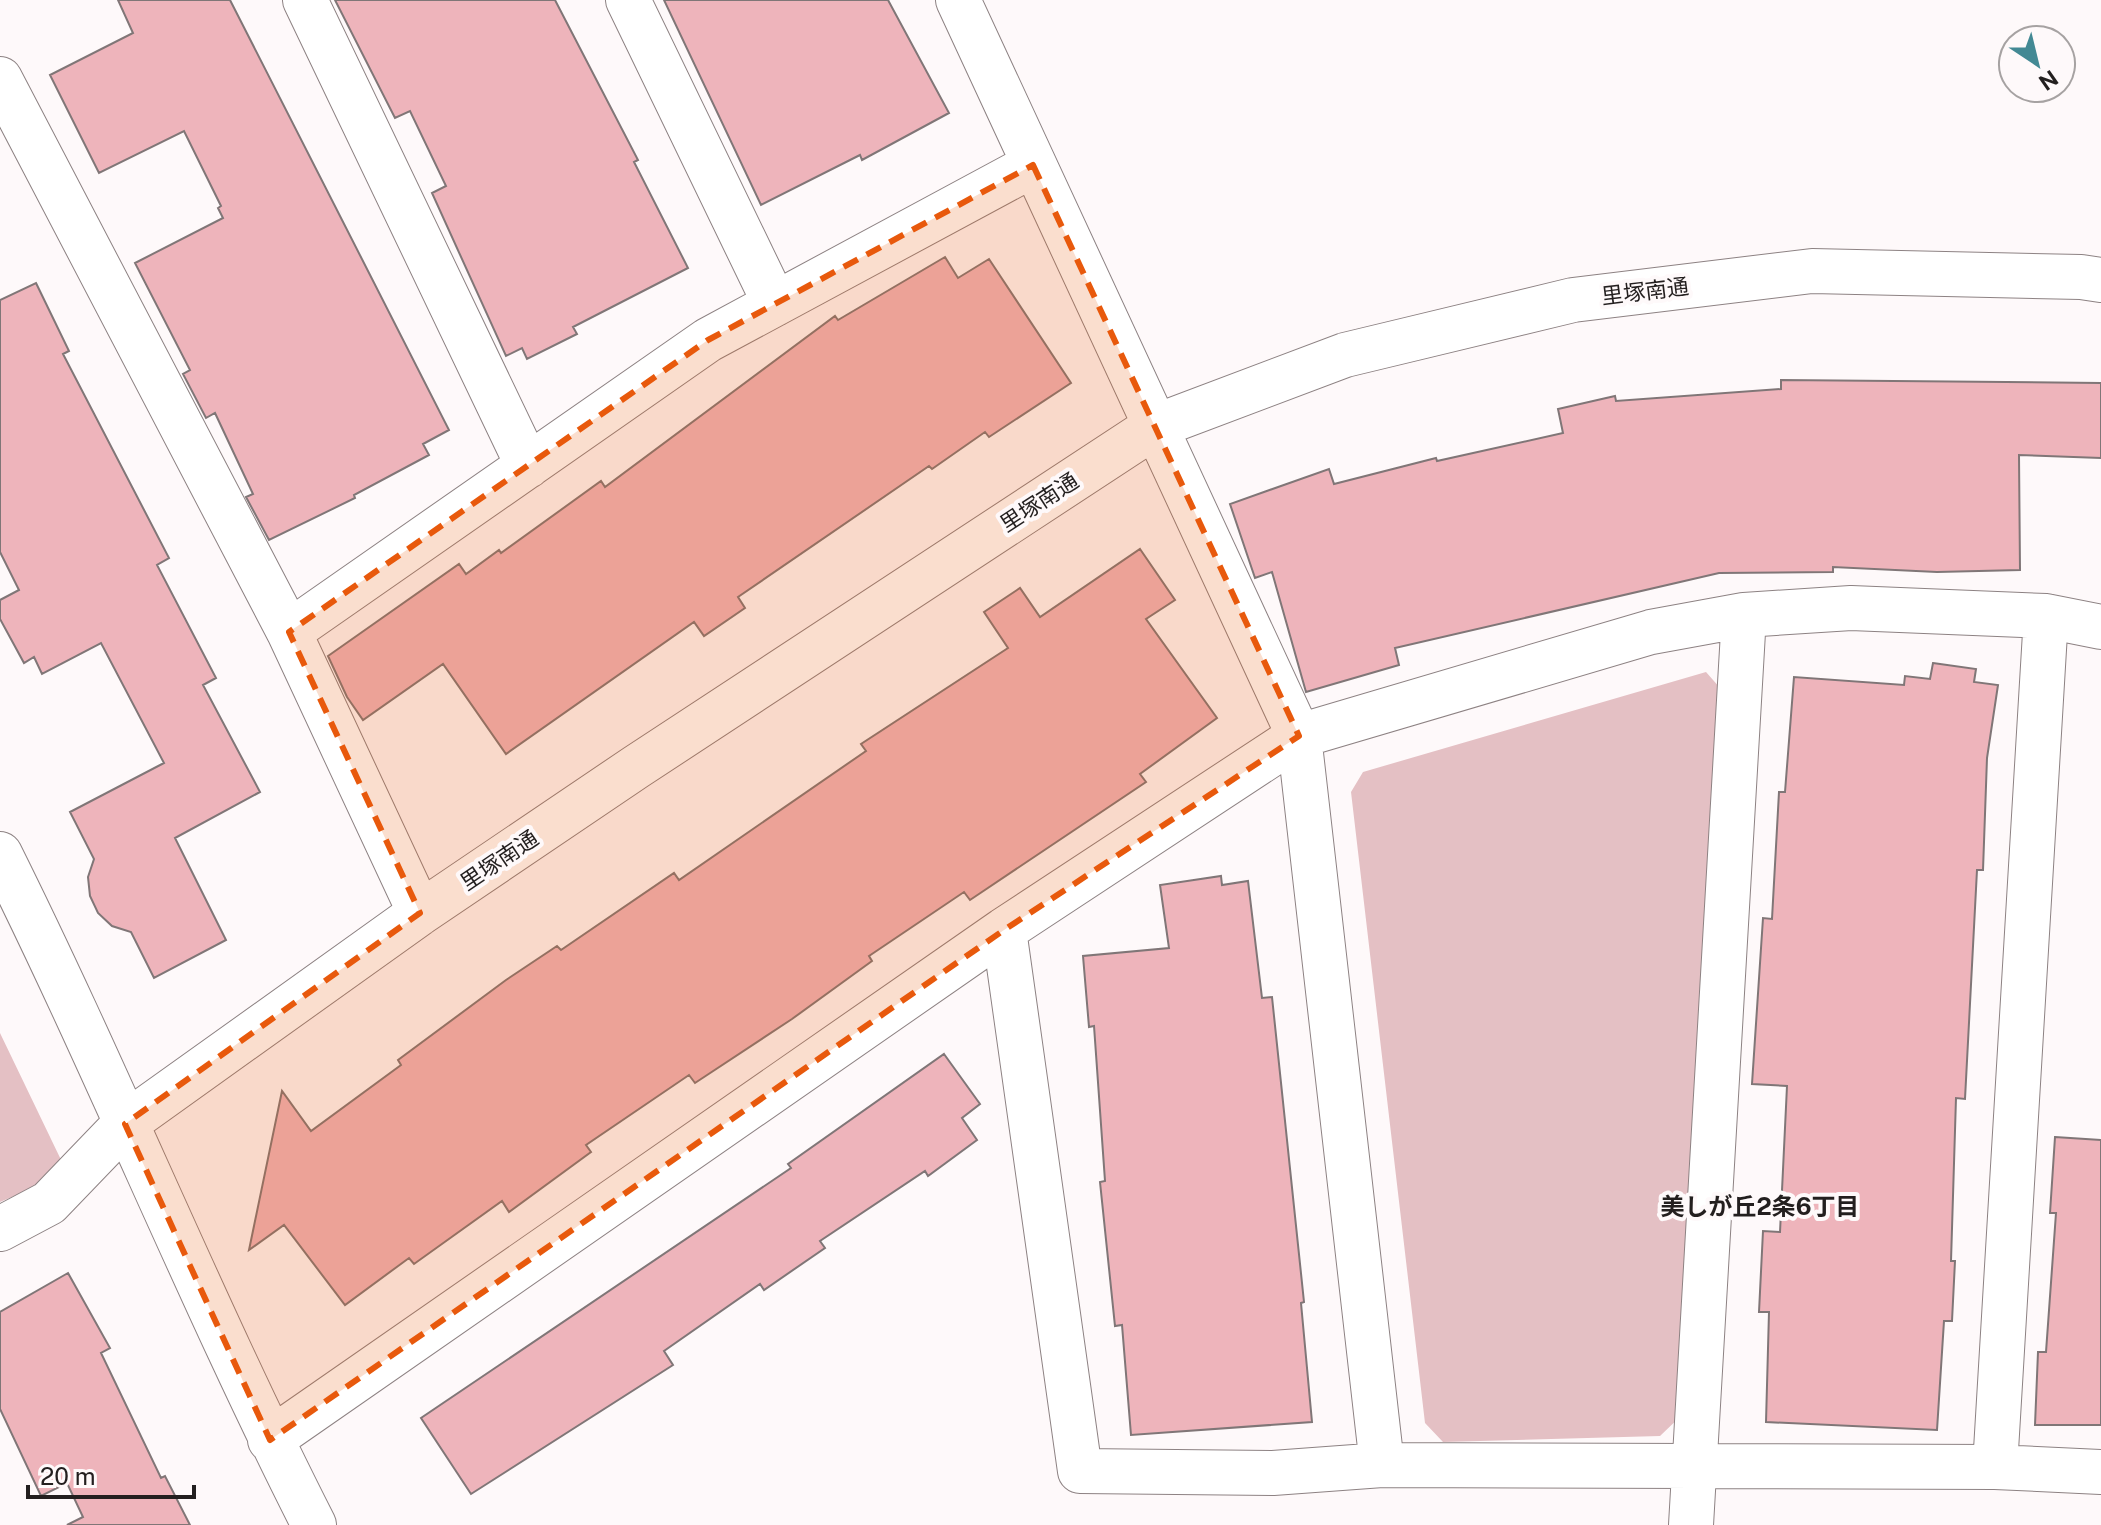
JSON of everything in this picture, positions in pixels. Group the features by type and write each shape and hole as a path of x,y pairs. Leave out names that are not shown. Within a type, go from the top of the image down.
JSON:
{"street":[{"path":"305,0 528,466"},
{"path":"628,0 775,304"},
{"path":"958,0 1299,736 1382,1465"},
{"path":"0,79 289,632 420,913"},
{"path":"289,632 708,340 1033,165"},
{"name":"里塚南通","path":"0,1229 49,1203 125,1124 420,913 636,767 1154,427 1345,355 1573,300 1812,271 2101,280"},
{"path":"270,1440 1004,930 1299,736 1651,632 1744,615 1851,608 2046,616 2101,627"},
{"path":"1691,1525 1744,615"},
{"path":"1995,1467 2046,616"},
{"path":"0,854 69,993 125,1124 270,1440 314,1525"},
{"path":"1004,930 1080,1471 1273,1473 1382,1465 1995,1467 2101,1472"}],"highlighted area":[{"path":"1033,165 1299,736 1004,930 270,1440 125,1124 420,913 289,632 708,340"}],"shaded area":[{"path":"1706,672 1721,689 1684,1413 1660,1436 1443,1442 1425,1423 1351,792 1363,772"},
{"path":"0,1033 63,1164 47,1182 0,1202"}],"building":[{"path":"118,0 230,0 449,430 423,444 429,455 354,495 355,498 269,540 246,497 253,494 215,413 206,418 183,374 190,370 135,263 223,218 218,208 221,206 184,131 99,173 50,75 133,33"},
{"path":"335,0 555,0 638,160 634,162 688,268 573,327 577,334 527,359 522,348 506,356 432,193 446,186 410,111 395,118"},
{"path":"664,0 888,0 949,113 862,160 860,155 761,205"},
{"path":"945,257 958,278 989,259 1071,383 989,437 985,432 932,469 929,466 738,597 745,608 704,636 694,622 506,754 443,664 363,720 347,697 328,656 459,564 466,574 499,550 501,553 601,481 605,487 835,316 838,320"},
{"path":"36,283 69,351 63,354 169,558 157,565 216,678 203,685 260,792 175,838 226,940 154,978 131,932 112,926 98,913 90,896 88,877 94,859 70,812 164,763 101,643 42,674 34,657 24,663 0,619 0,600 19,590 0,552 0,300"},
{"path":"1781,380 2101,383 2101,458 2019,455 2020,570 1937,572 1833,567 1833,572 1719,573 1395,648 1399,665 1306,692 1272,572 1255,578 1230,504 1329,469 1334,484 1436,458 1437,461 1563,433 1558,409 1615,396 1616,401 1781,389"},
{"path":"1140,549 1175,600 1146,619 1217,718 1140,774 1146,782 970,900 964,892 869,956 872,961 792,1019 695,1083 689,1075 586,1145 591,1152 509,1212 502,1201 414,1264 409,1258 345,1305 284,1225 249,1250 282,1091 311,1131 401,1065 398,1060 506,980 557,946 561,950 674,873 679,880 866,751 861,744 1008,648 984,612 1020,588 1040,617"},
{"path":"1933,663 1976,669 1974,682 1998,685 1987,758 1983,870 1977,870 1965,1099 1956,1098 1952,1321 1944,1321 1937,1430 1766,1422 1769,1312 1759,1312 1763,1231 1780,1232 1787,1086 1752,1084 1763,918 1772,919 1779,792 1785,792 1794,677 1904,685 1905,676 1930,679"},
{"path":"1221,876 1222,885 1248,881 1262,998 1272,997 1304,1302 1301,1303 1312,1422 1131,1435 1122,1325 1115,1326 1100,1182 1105,1181 1094,1026 1089,1027 1083,956 1169,948 1160,885"},
{"path":"944,1054 980,1104 962,1118 977,1140 928,1176 925,1171 820,1241 825,1248 764,1290 760,1284 664,1351 673,1365 471,1494 421,1418 791,1168 788,1164"},
{"path":"2055,1137 2101,1140 2101,1425 2035,1425 2038,1352 2046,1352 2056,1213 2050,1213"},
{"path":"68,1273 110,1348 101,1353 161,1478 165,1476 190,1525 67,1525 83,1517 67,1483 41,1496 0,1409 0,1312"}],"district":[{"name":"美しが丘2条6丁目","path":"1760,1207"}]}
